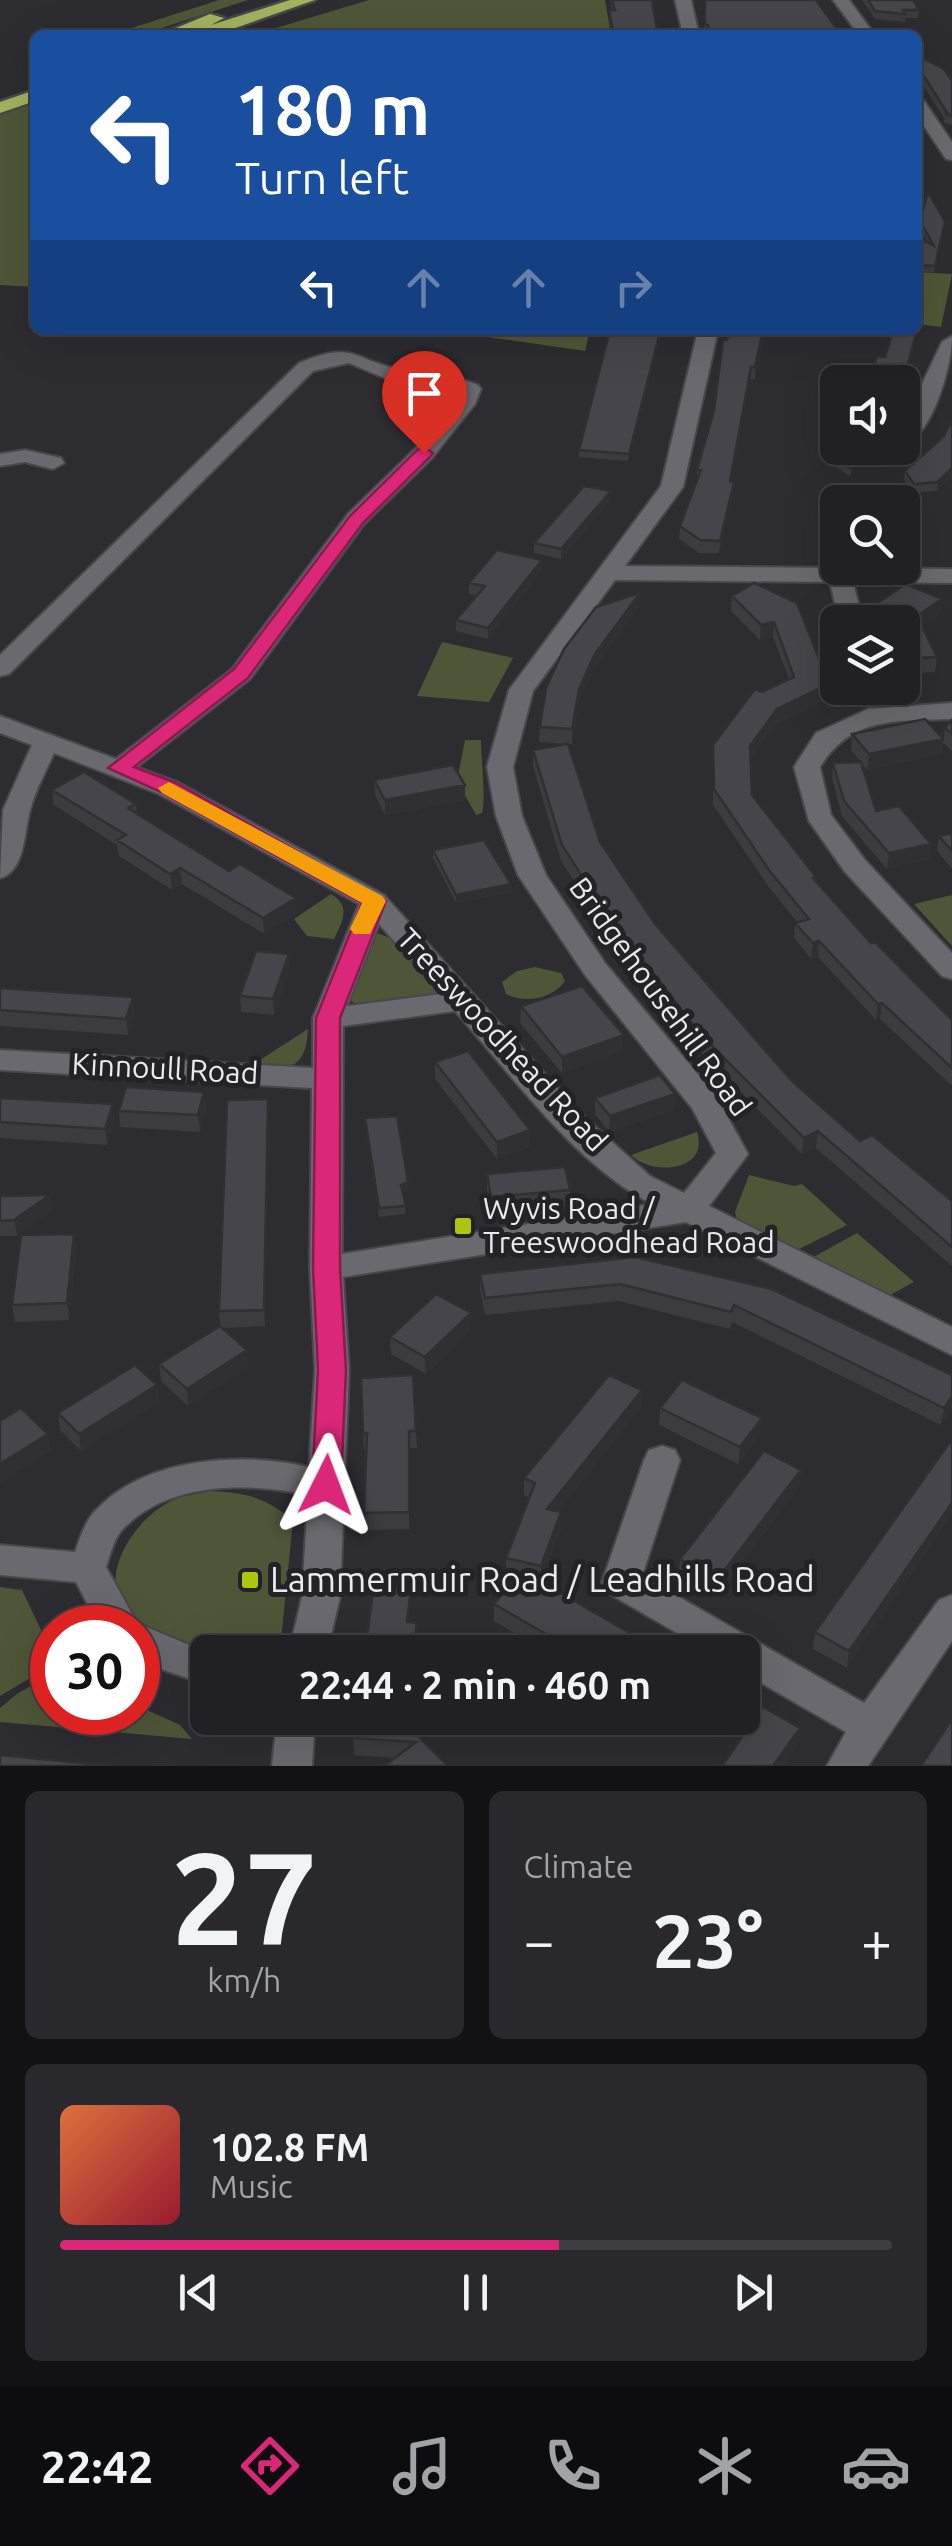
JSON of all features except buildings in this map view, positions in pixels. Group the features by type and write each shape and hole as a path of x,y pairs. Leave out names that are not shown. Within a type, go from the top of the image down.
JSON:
{"highway":[{"path":"182,30 272,0"},
{"path":"213,30 306,0"},
{"path":"0,94 30,83"},
{"path":"0,108 30,96"}],"street":[{"path":"684,0 691,30"},
{"path":"841,0 862,30"},
{"path":"922,112 951,153"},
{"name":"Bridgehousehill Road","path":"688,1210 732,1154 705,1103 596,969 532,875 509,816 500,767 521,690 672,487 707,335"},
{"path":"920,413 952,342"},
{"path":"0,669 306,367 351,356 394,375 442,378 471,389 468,400 424,453 356,520 241,674 119,768"},
{"path":"0,460 25,456 52,463"},
{"path":"607,573 820,575"},
{"path":"920,576 952,576"},
{"path":"882,705 877,714 825,738 807,767 818,815 855,866 952,970"},
{"path":"916,705 952,712"},
{"name":"Treeswoodhead Road","path":"0,724 168,788 374,901 570,1121 639,1184 952,1342"},
{"path":"0,870 16,826 16,810 46,741"},
{"path":"312,1635 322,1597 332,1370 326,1268 328,1018 374,901"},
{"path":"328,1018 465,1000"},
{"name":"Kinnoull Road","path":"0,1060 329,1079"},
{"path":"326,1268 688,1210"},
{"path":"662,1460 621,1582 870,1726"},
{"path":"87,1568 108,1520 183,1479 218,1474 290,1475 326,1485"},
{"path":"0,1560 87,1568"},
{"path":"87,1568 107,1605"},
{"path":"847,1766 870,1726 952,1611"},
{"path":"160,1653 190,1663"},
{"path":"292,1766 295,1735"}],"green space":[{"path":"219,0 248,0 155,30 126,30"},
{"path":"369,0 605,0 610,30 269,30"},
{"path":"30,104 30,287 0,285 0,115"},
{"path":"922,272 952,274 941,327 922,325"},
{"path":"475,335 589,335 585,351"},
{"path":"442,642 513,658 489,702 417,696"},
{"path":"465,740 481,740 483,807 482,813 476,815 457,781"},
{"path":"331,894 343,909 334,939 307,936 294,919"},
{"path":"952,895 952,946 914,904"},
{"path":"377,933 393,939 441,990 435,995 359,1007 350,1000"},
{"path":"535,967 561,973 565,981 538,998 521,999 506,994 502,982 517,971"},
{"path":"308,1029 303,1054 293,1065 252,1065"},
{"path":"697,1132 699,1145 695,1155 676,1166 652,1166 631,1155"},
{"path":"749,1175 794,1186 802,1184 847,1225 791,1253 740,1233 735,1212"},
{"path":"857,1233 914,1282 879,1301 810,1259"},
{"path":"209,1491 254,1497 293,1521 282,1635 190,1635 190,1647 160,1637 160,1605 121,1605 115,1586 117,1568 132,1536 157,1510 185,1496"},
{"path":"0,1587 22,1590 30,1607 30,1678 0,1696"},
{"path":"30,1687 30,1725 0,1722 0,1708"},
{"path":"160,1716 180,1725 192,1739 147,1735 160,1735"}],"slow traffic":[{"path":"169,788 374,901 362,929"}],"place":[{"name":"Wyvis Road / Treeswoodhead Road","path":"463,1226"},
{"name":"Lammermuir Road / Leadhills Road","path":"250,1580"}],"route":[{"path":"326,1485 332,1370 326,1268 328,1018 374,901 168,788 119,768 241,674 356,520 424,453"}]}
